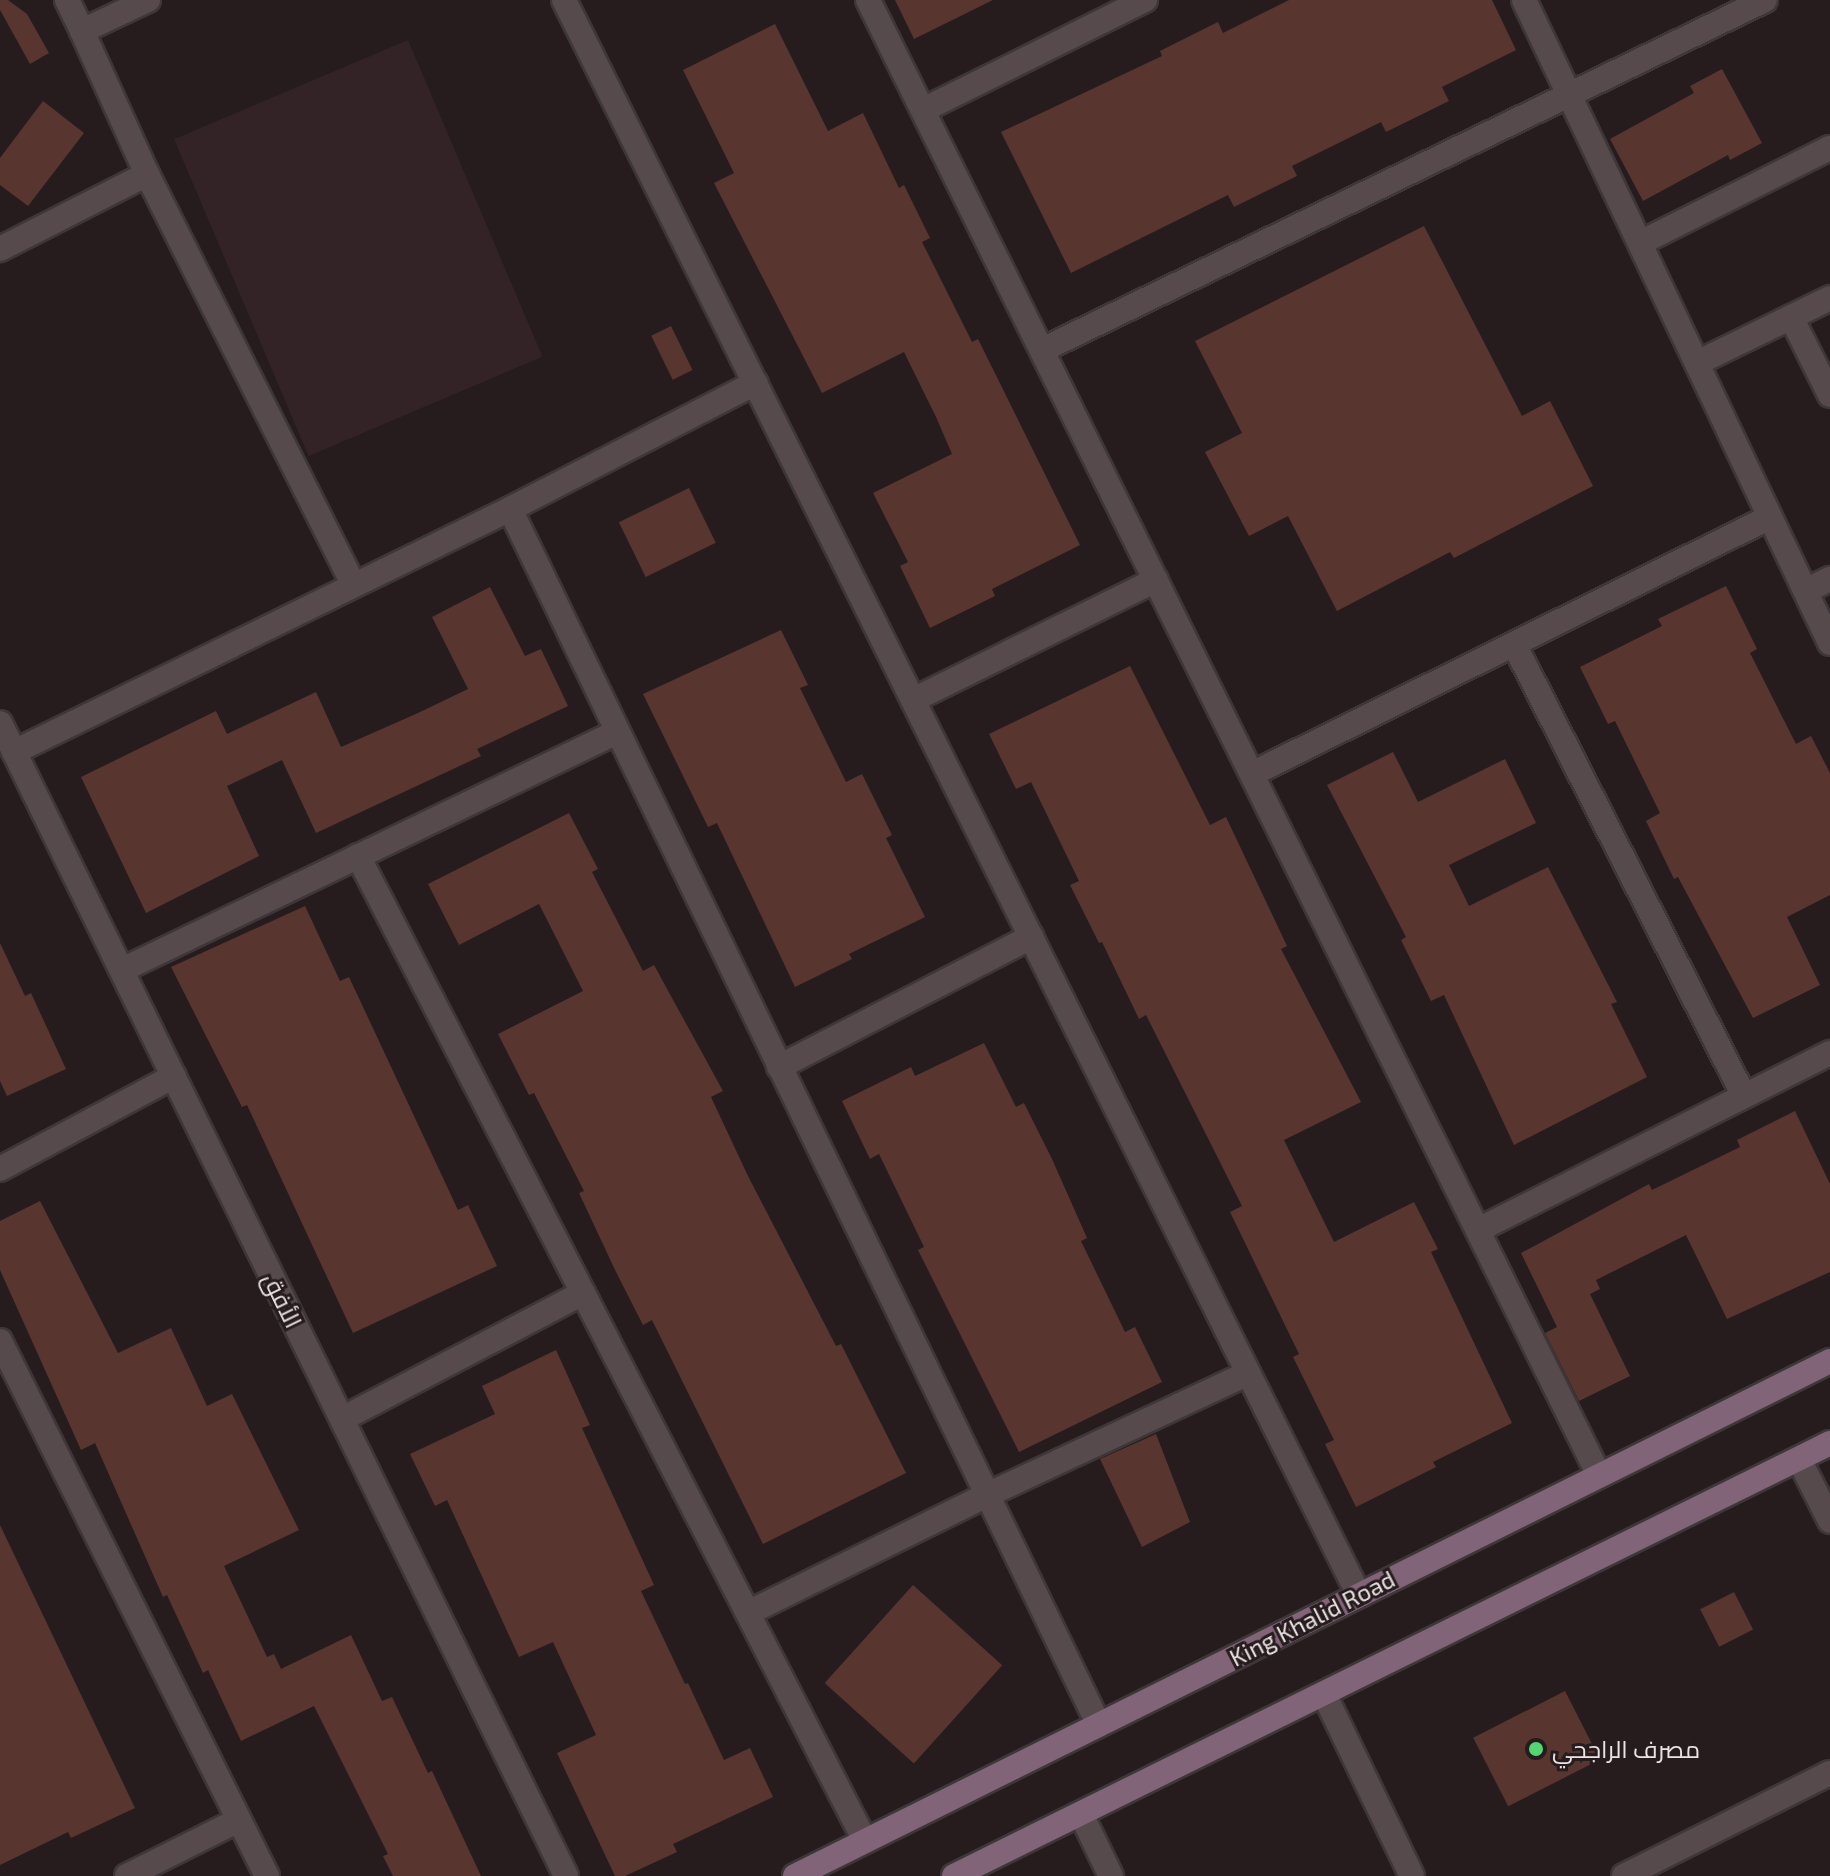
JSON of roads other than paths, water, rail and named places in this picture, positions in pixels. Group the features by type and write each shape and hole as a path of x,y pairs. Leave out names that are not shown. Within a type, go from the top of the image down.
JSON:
{"main road":[{"name":"King Khalid Road","path":"795,1876 1830,1361"},
{"path":"954,1876 1830,1443"}],"street":[{"path":"67,0 147,174 354,585"},
{"path":"82,31 148,0"},
{"path":"564,0 1359,1595"},
{"path":"868,0 1599,1475"},
{"path":"923,110 1145,0"},
{"path":"1524,0 1830,643"},
{"path":"1042,350 1765,0"},
{"path":"1640,243 1830,148"},
{"path":"0,249 147,174"},
{"path":"1697,363 1830,298"},
{"path":"1791,317 1830,395"},
{"path":"14,752 510,509 755,383"},
{"path":"510,509 1099,1725"},
{"path":"1252,774 1770,517"},
{"path":"1806,591 1830,579"},
{"path":"913,700 1156,580"},
{"path":"1514,644 1744,1096"},
{"name":"الأفق","path":"0,723 566,1876"},
{"path":"122,970 617,732"},
{"path":"358,856 865,1841"},
{"path":"779,1067 1031,937"},
{"path":"1478,1230 1830,1053"},
{"path":"0,1169 174,1076"},
{"path":"342,1419 583,1293"},
{"path":"2,1350 267,1876"},
{"path":"748,1613 987,1495 1247,1374"},
{"path":"1799,1459 1830,1521"},
{"path":"1324,1694 1412,1876"},
{"path":"1624,1876 1830,1773"},
{"path":"1081,1814 1111,1876"},
{"path":"127,1876 239,1820"}],"place":[{"name":"مصرف الراجحي","path":"1536,1749"}]}
